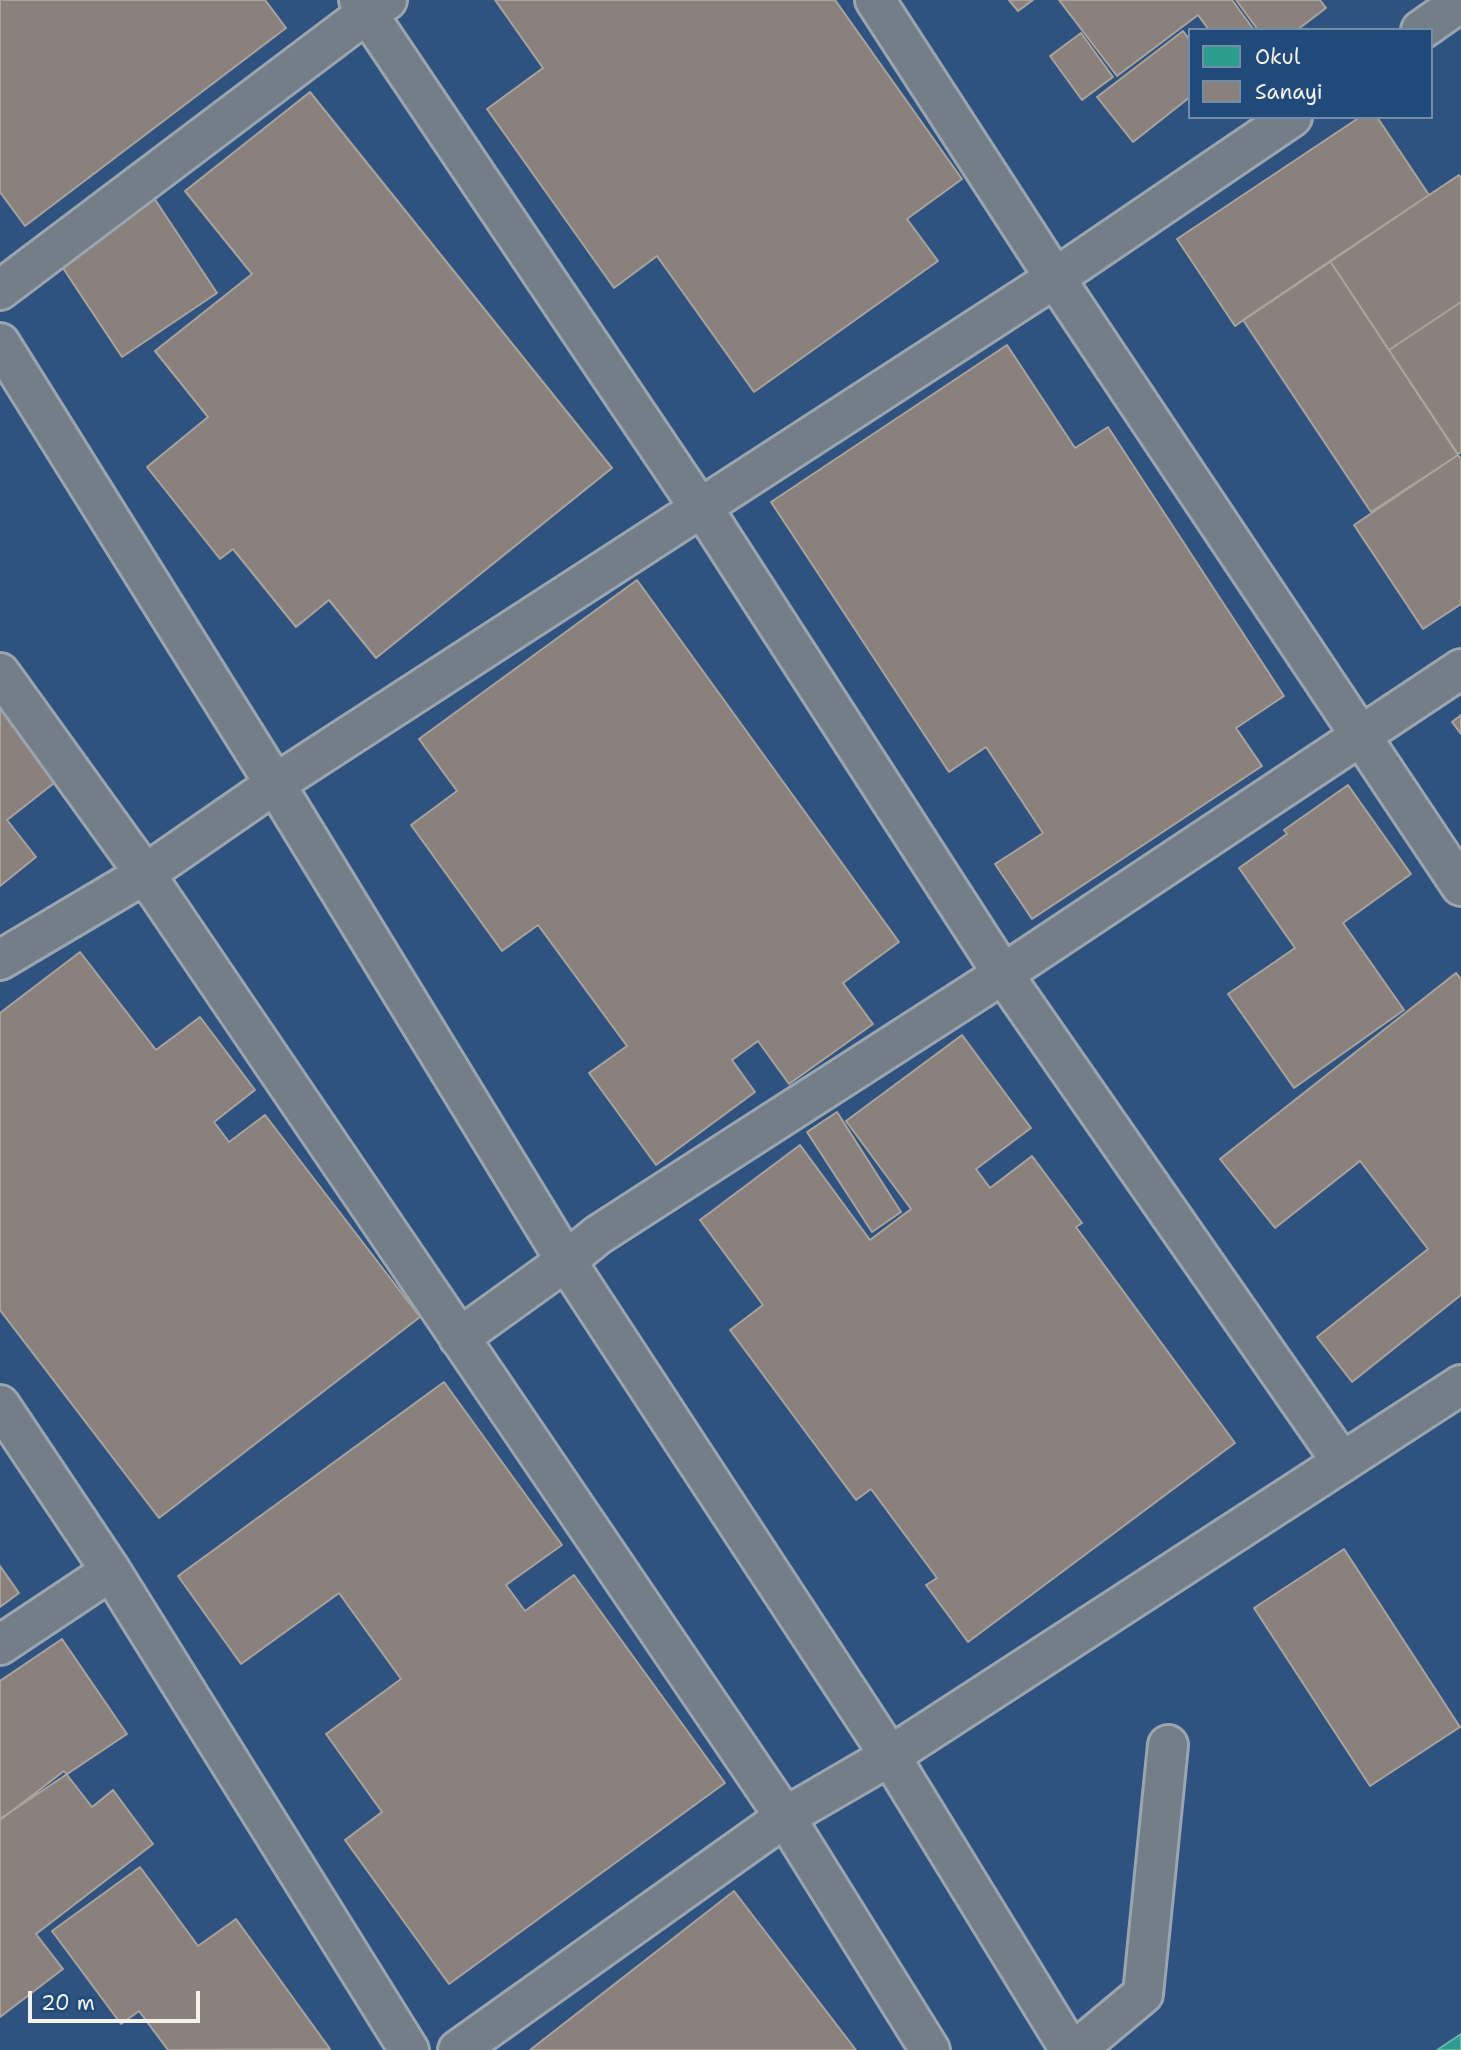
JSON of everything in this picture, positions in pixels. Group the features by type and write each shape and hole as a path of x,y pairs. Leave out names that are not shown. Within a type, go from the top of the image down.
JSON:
{"street":[{"path":"875,0 1055,278 1461,886"},
{"path":"1424,28 1461,2"},
{"path":"0,290 371,4 691,495 702,507 1003,974 1342,1462"},
{"path":"0,960 145,874 275,784 1055,278 1289,119"},
{"path":"0,343 275,784 566,1261 890,1756 1070,2050"},
{"path":"459,1338 598,1235 1003,974 1461,669"},
{"path":"0,673 145,874 785,1817 930,2050"},
{"path":"458,2050 785,1817 890,1756 1461,1385"},
{"path":"0,1405 111,1571 409,2050"},
{"path":"0,1645 111,1571"},
{"path":"1076,2050 1143,1994 1168,1745"}],"shaded area":[{"path":"0,0 1461,0 1461,2050 0,2050"}],"building: Okul":[{"path":"1461,2034 1461,2050 1437,2050"}],"building: Sanayi":[{"path":"0,0 265,0 286,28 25,226 0,192"},
{"path":"495,0 835,0 962,179 907,219 938,261 754,392 657,256 614,288 487,109 543,68"},
{"path":"1009,0 1033,0 1018,11"},
{"path":"1059,0 1232,0 1253,28 1208,28 1198,15 1117,76"},
{"path":"1236,0 1320,0 1326,8 1300,28 1257,28"},
{"path":"1183,31 1188,37 1188,99 1133,142 1097,97"},
{"path":"1081,33 1113,77 1082,100 1050,56"},
{"path":"310,92 612,468 376,658 329,600 296,627 233,549 220,559 147,467 208,417 155,351 252,274 185,191"},
{"path":"1357,119 1378,119 1429,195 1235,326 1177,239"},
{"path":"1459,175 1461,302 1389,350 1330,261"},
{"path":"152,195 217,293 122,357 51,250"},
{"path":"1330,261 1458,455 1371,512 1243,320"},
{"path":"1461,302 1461,452 1458,454 1389,350"},
{"path":"1007,345 1075,448 1108,427 1284,696 1236,728 1262,766 1032,919 995,864 1043,833 986,747 949,772 771,502"},
{"path":"1458,455 1461,459 1461,604 1423,629 1354,525"},
{"path":"637,580 899,942 843,983 873,1024 789,1084 758,1041 732,1060 755,1092 656,1165 589,1073 627,1046 538,925 502,951 411,825 457,791 419,739"},
{"path":"0,705 58,780 7,820 36,857 0,886"},
{"path":"1461,715 1461,734 1452,722"},
{"path":"1348,785 1411,874 1343,923 1404,1010 1294,1088 1228,994 1295,948 1239,868 1287,834 1284,830"},
{"path":"80,952 156,1050 200,1017 255,1090 214,1122 229,1142 265,1115 420,1317 159,1518 0,1310 0,1013"},
{"path":"1456,973 1461,979 1461,1295 1352,1382 1317,1337 1428,1249 1360,1161 1275,1228 1220,1159"},
{"path":"962,1035 1031,1128 976,1169 990,1188 1032,1156 1082,1223 1076,1227 1235,1443 968,1642 926,1585 937,1578 871,1489 856,1500 730,1330 763,1305 700,1220 800,1145 870,1240 911,1209 846,1121"},
{"path":"837,1112 901,1212 872,1232 807,1132"},
{"path":"444,1382 562,1545 506,1585 525,1611 574,1575 725,1783 449,1984 345,1840 382,1812 326,1734 401,1679 339,1593 241,1664 178,1576"},
{"path":"1344,1549 1460,1727 1370,1786 1254,1608"},
{"path":"0,1566 19,1593 0,1607"},
{"path":"62,1639 127,1734 0,1819 0,1681"},
{"path":"64,1771 92,1807 113,1790 153,1844 36,1934 63,1969 0,2017 0,1820"},
{"path":"140,1867 198,1946 236,1919 330,2049 168,2050 139,2011 121,2024 52,1931"},
{"path":"734,1891 856,2050 530,2050"}]}
